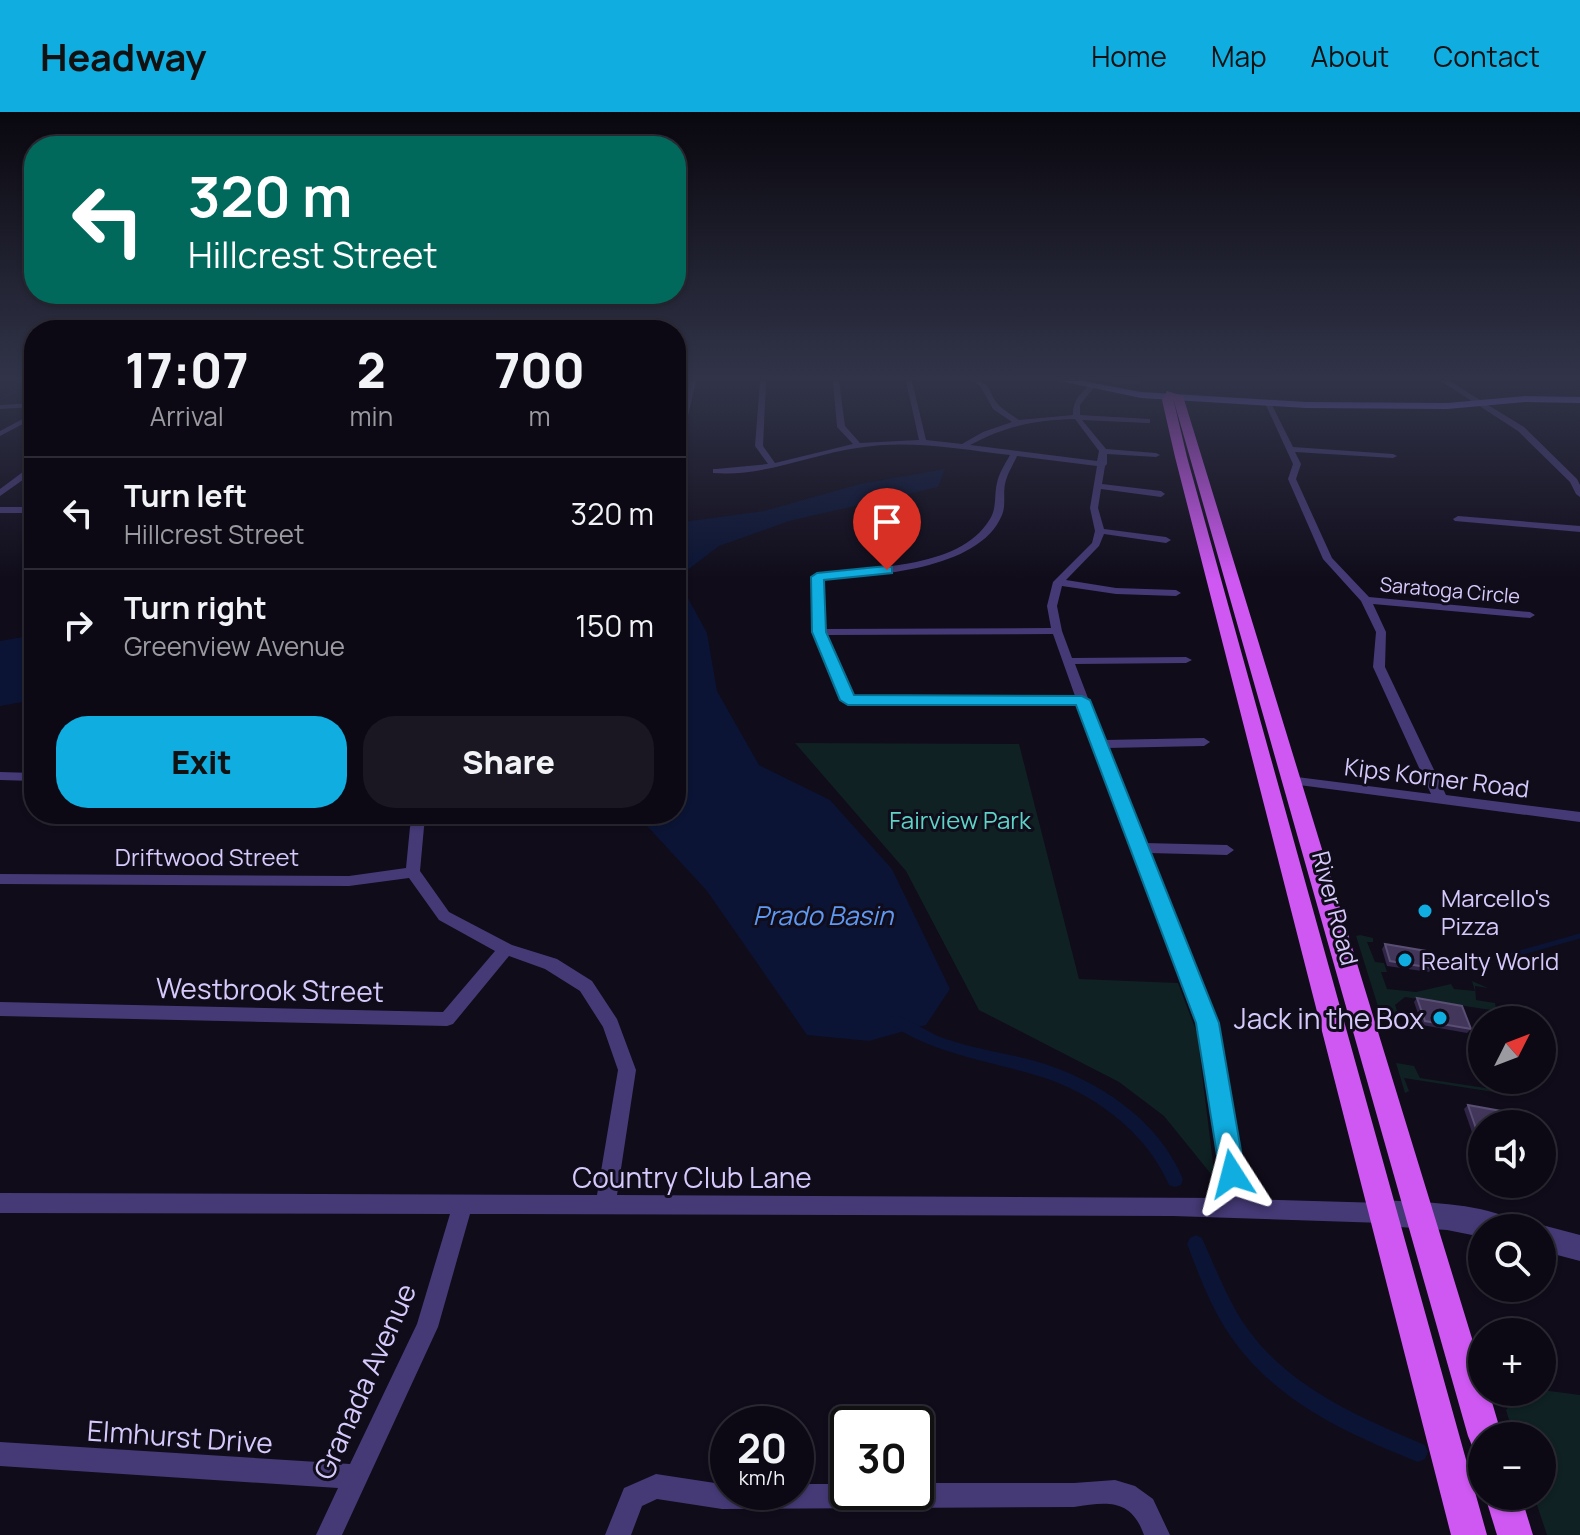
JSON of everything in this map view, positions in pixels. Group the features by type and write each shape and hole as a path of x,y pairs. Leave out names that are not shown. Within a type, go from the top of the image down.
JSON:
{"main road":[{"name":"River Road","path":"1184,447 1232,653 1469,1535"},
{"name":"River Road","path":"1188,447 1481,1422"},
{"path":"1507,1510 1515,1535"}],"street":[{"path":"760,447 773,466"},
{"path":"716,471 773,466 848,447"},
{"path":"982,447 1103,457 1156,455"},
{"path":"1097,447 1103,457 1094,508 1100,531 1096,544 1058,582 1052,606 1057,631 1082,700 1207,1023 1232,1174 1241,1208"},
{"path":"1540,447 1574,481 1580,494"},
{"path":"1289,449 1393,456"},
{"path":"1289,449 1297,464 1292,479 1328,559 1366,600 1381,632 1379,667 1441,800"},
{"path":"1015,452 1002,480 998,516 978,540 940,558 887,570 817,577 819,632 848,700 1082,700"},
{"path":"0,493 24,475"},
{"path":"1099,486 1161,494"},
{"path":"0,510 24,510"},
{"path":"1458,519 1580,529"},
{"path":"1100,531 1166,540"},
{"path":"1058,582 1116,591 1176,593"},
{"name":"Saratoga Circle","path":"1366,600 1530,615"},
{"path":"819,632 1057,631"},
{"path":"1068,661 1186,660"},
{"path":"1100,744 1204,742"},
{"path":"0,776 24,777"},
{"name":"Kips Korner Road","path":"1289,780 1580,817"},
{"path":"418,824 413,872 444,916 506,949 551,964 586,986 611,1024 627,1070 605,1204"},
{"path":"1138,848 1227,850"},
{"name":"Driftwood Street","path":"0,879 349,881 413,872"},
{"name":"Westbrook Street","path":"0,1009 447,1019 506,949"},
{"name":"Country Club Lane","path":"0,1203 1241,1208 1383,1213"},
{"name":"Granada Avenue","path":"329,1535 427,1327 463,1204"},
{"path":"1383,1213 1468,1221"},
{"path":"1556,1242 1580,1248"},
{"name":"Elmhurst Drive","path":"0,1454 355,1477"},
{"path":"618,1535 633,1497 656,1486 722,1497 1074,1495 1104,1489 1123,1492 1143,1505 1157,1535"}],"green space":[{"name":"Fairview Park","path":"795,743 1019,744 1079,979 1178,983 1197,1033 1215,1179 1164,1116 1119,1082 979,1010 906,871"},
{"path":"1356,936 1373,938 1373,942 1367,942 1375,962 1384,963 1387,972 1381,972 1387,989 1416,992 1451,984 1454,989 1475,991 1472,981 1488,988 1475,986 1476,1000 1495,1003 1496,1006 1468,1007 1405,997 1395,1005 1400,1019 1381,1016"},
{"path":"1396,1063 1414,1066 1420,1078 1468,1085 1468,1088 1404,1078 1409,1091 1405,1093"},
{"path":"1556,1392 1580,1395 1580,1535 1547,1535 1539,1510 1556,1510 1556,1422 1510,1422 1506,1410 1510,1406 1556,1406"}],"water":[{"name":"Prado Basin","path":"945,469 938,487 789,521 719,546 686,571 686,522 764,511 860,484"},
{"name":"Prado Basin","path":"686,594 707,633 717,691 759,765 830,800 892,869 950,989 926,1025 869,1041 807,1035 707,891 645,824 686,824"},
{"path":"24,637 24,702 0,706 0,641"}],"building":[{"name":"Realty World","path":"1385,944 1426,951 1432,968 1390,961"},
{"name":"Jack in the Box","path":"1417,998 1462,1006 1468,1028 1425,1021"},
{"path":"1468,1105 1496,1110 1470,1110"}],"waterway":[{"path":"1509,956 1580,936"},
{"path":"896,1021 928,1039 1035,1068 1095,1094 1142,1131 1161,1153 1175,1179"},
{"path":"1196,1244 1212,1285 1231,1321 1253,1351 1279,1377 1340,1419 1418,1452"}],"place":[{"name":"Marcello's Pizza","path":"1425,911"},
{"name":"Realty World","path":"1405,960"},
{"name":"Jack in the Box","path":"1440,1018"}],"route":[{"path":"887,570 817,577 819,632 848,700 1082,700 1207,1023 1232,1174"}]}
